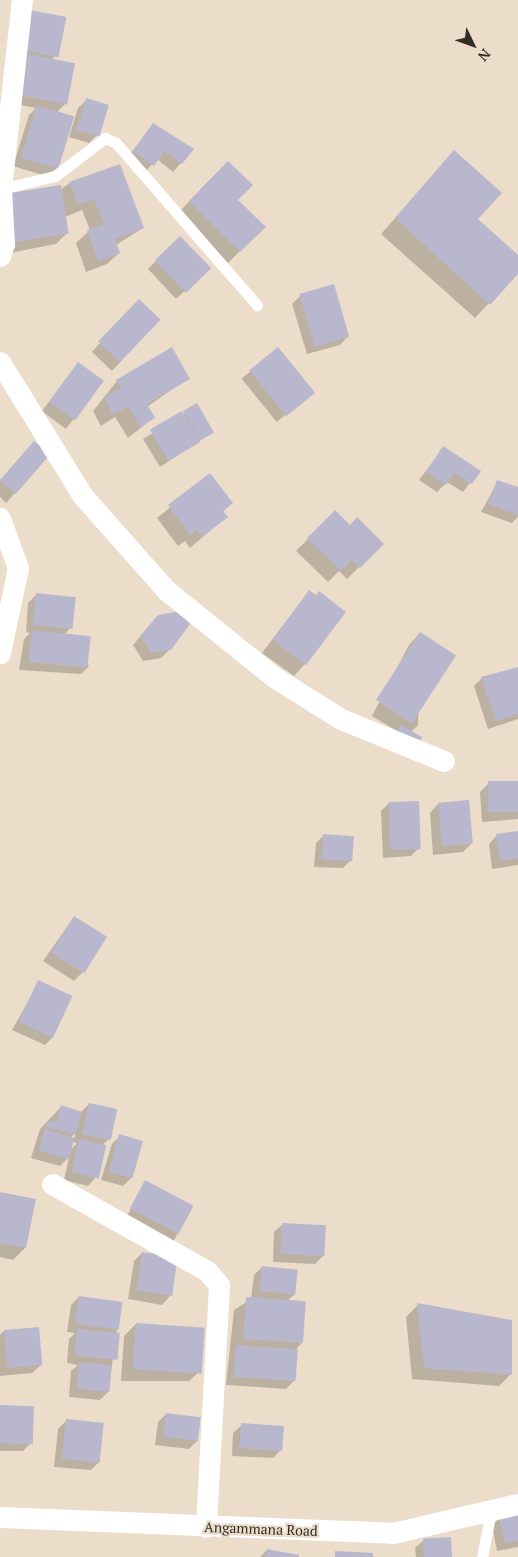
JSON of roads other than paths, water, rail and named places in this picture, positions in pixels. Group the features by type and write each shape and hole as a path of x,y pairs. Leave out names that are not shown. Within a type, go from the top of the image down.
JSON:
{"street":[{"path":"0,256 4,244 1,189 22,0"},
{"path":"0,362 82,495 166,590 274,677 341,719 444,761"},
{"path":"0,518 18,568 0,653"},
{"path":"52,1184 207,1271 219,1285 206,1527"},
{"name":"Angammana Road","path":"0,1518 393,1533 518,1504"}],"lane":[{"path":"1,189 55,176 105,138 116,143 257,305"},
{"path":"482,1557 491,1511"}]}
